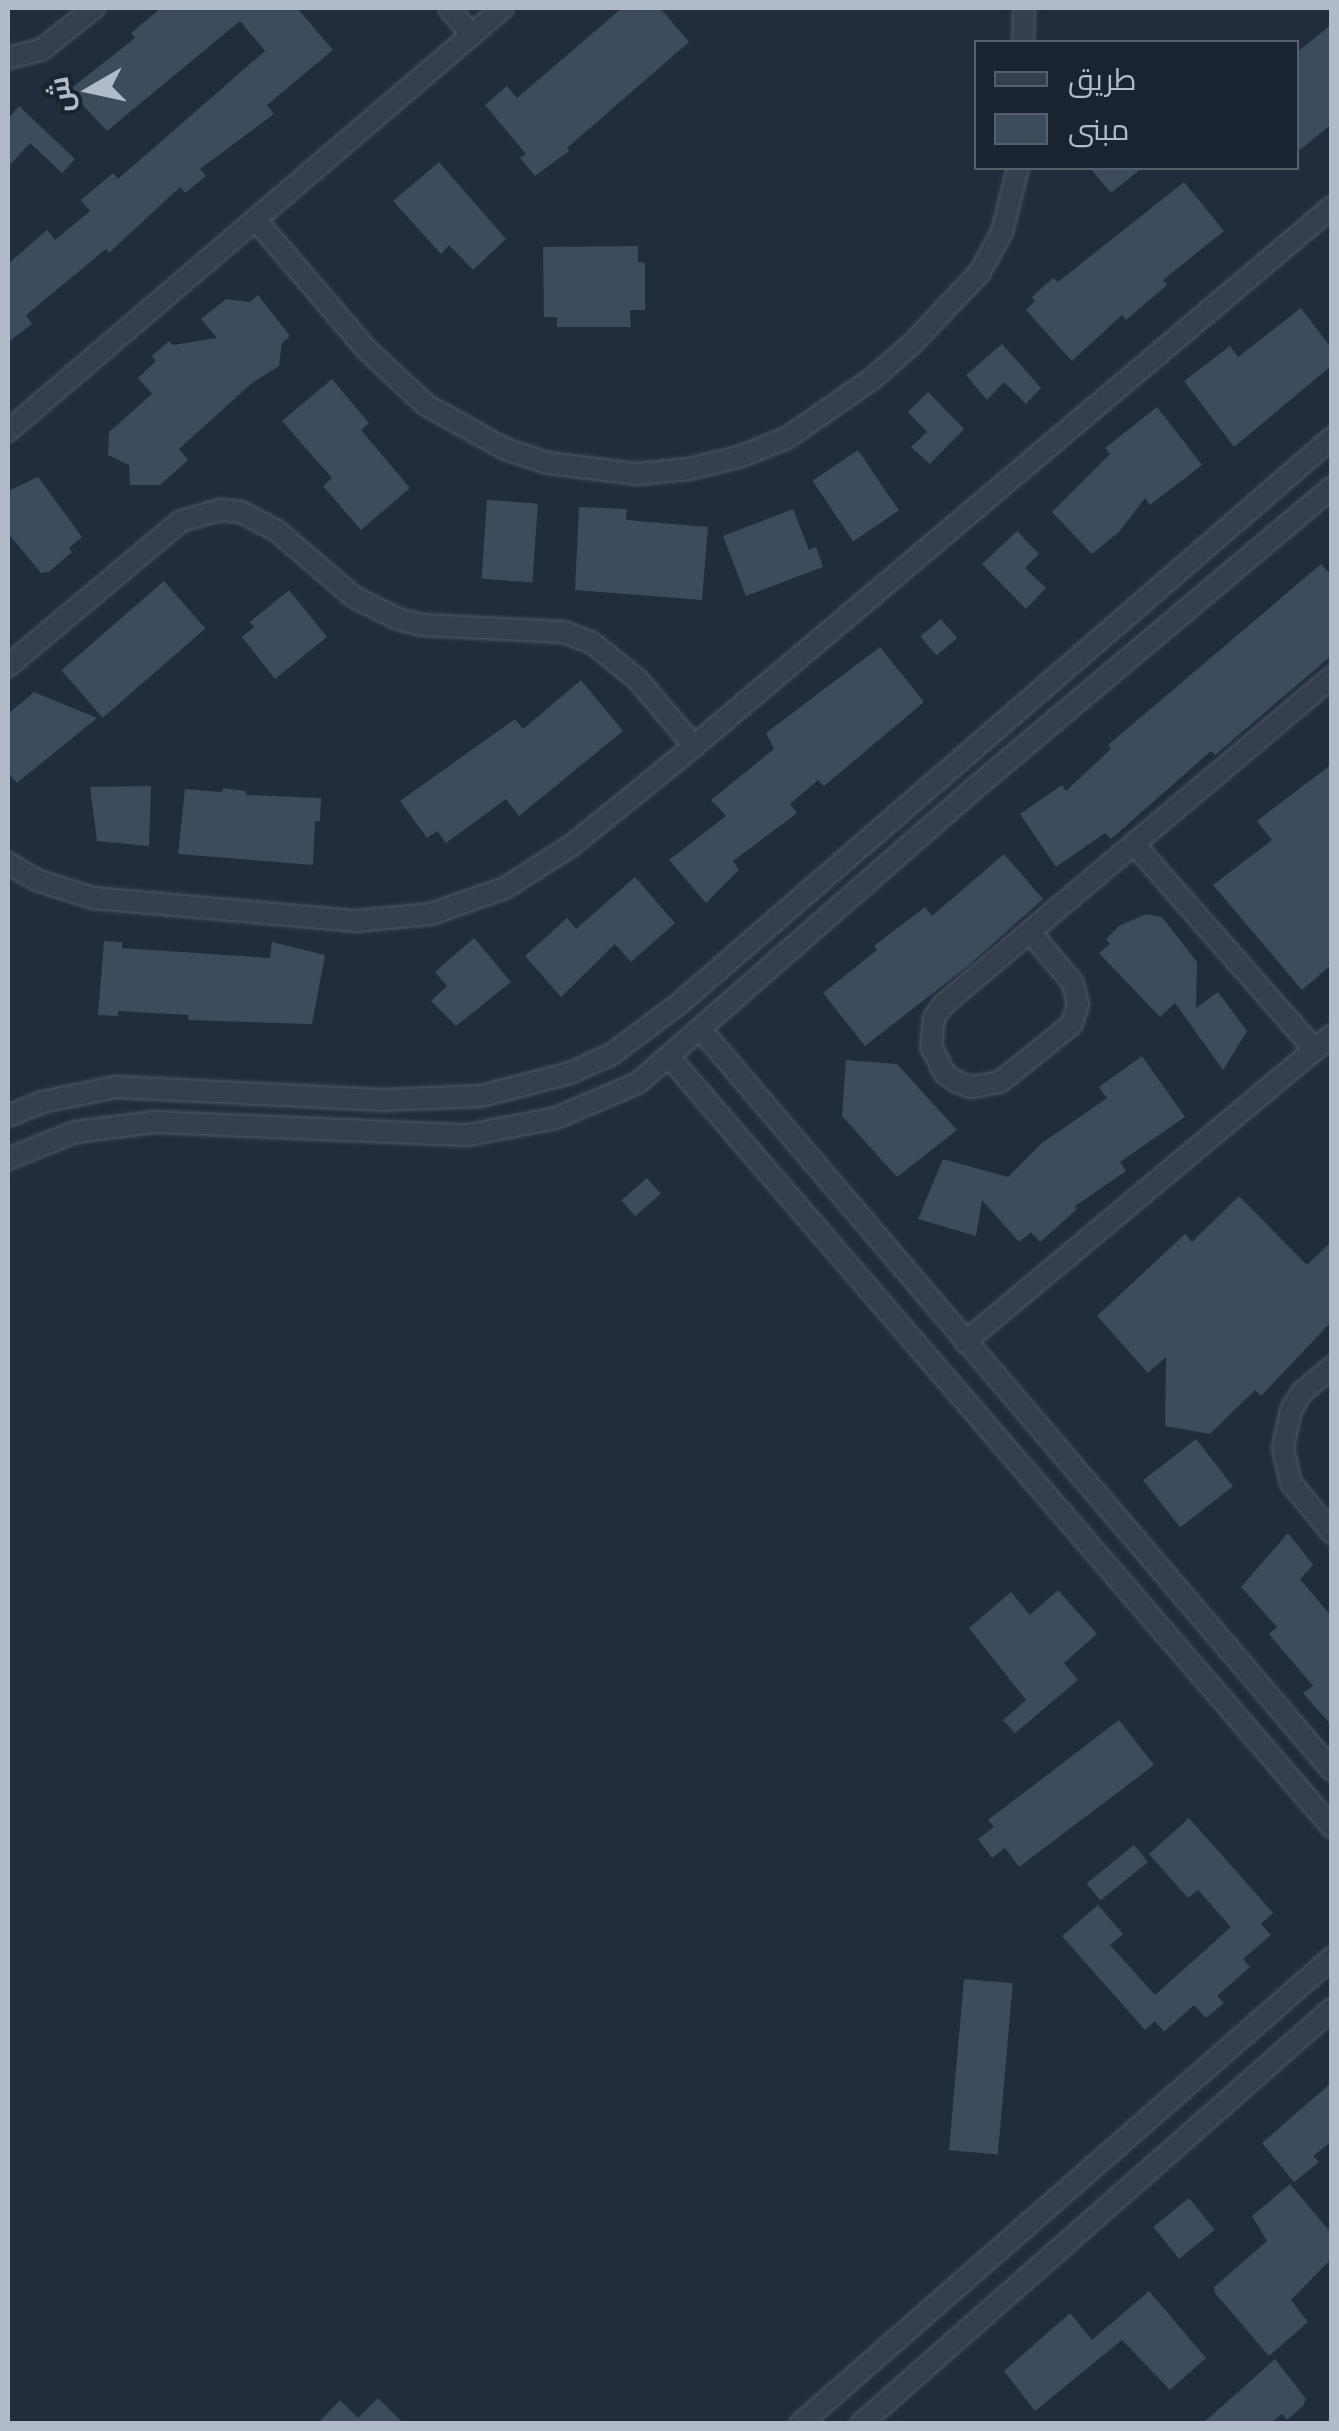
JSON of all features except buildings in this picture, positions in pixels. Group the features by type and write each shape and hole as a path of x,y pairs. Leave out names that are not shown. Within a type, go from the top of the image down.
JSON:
{"street":[{"path":"8,58 41,50 94,8"},
{"path":"449,8 472,35"},
{"path":"8,430 503,8"},
{"path":"1023,40 1024,8"},
{"path":"256,220 366,349 426,406 505,450 548,464 638,474 689,469 739,457 787,438 872,379 912,344 980,272 1002,232 1018,170"},
{"path":"8,865 64,891 114,901 357,921 430,914 487,895 539,868 694,746 1332,207"},
{"path":"8,1116 60,1097 116,1086 384,1100 482,1096 527,1087 612,1054 650,1028 1332,438"},
{"path":"8,1159 56,1138 114,1124 154,1122 423,1136 512,1128 598,1103 638,1083 702,1032 884,870 1332,486"},
{"path":"8,666 181,520 210,511 241,512 277,531 354,597 398,619 422,625 563,632 591,642 626,668 694,746"},
{"path":"1030,932 1073,984 1078,1004 1072,1024 1000,1082 971,1087 957,1082 936,1062 931,1048 934,1018 943,1006 1030,932 1134,844 1332,677"},
{"path":"861,844 884,870"},
{"path":"1134,844 1314,1050"},
{"path":"702,1032 1332,1770"},
{"path":"965,1342 1332,1036"},
{"path":"670,1058 1332,1827"},
{"path":"1332,1367 1302,1392 1291,1410 1283,1449 1291,1483 1332,1533"},
{"path":"800,2424 1332,1958"},
{"path":"861,2424 1332,2009"}]}
